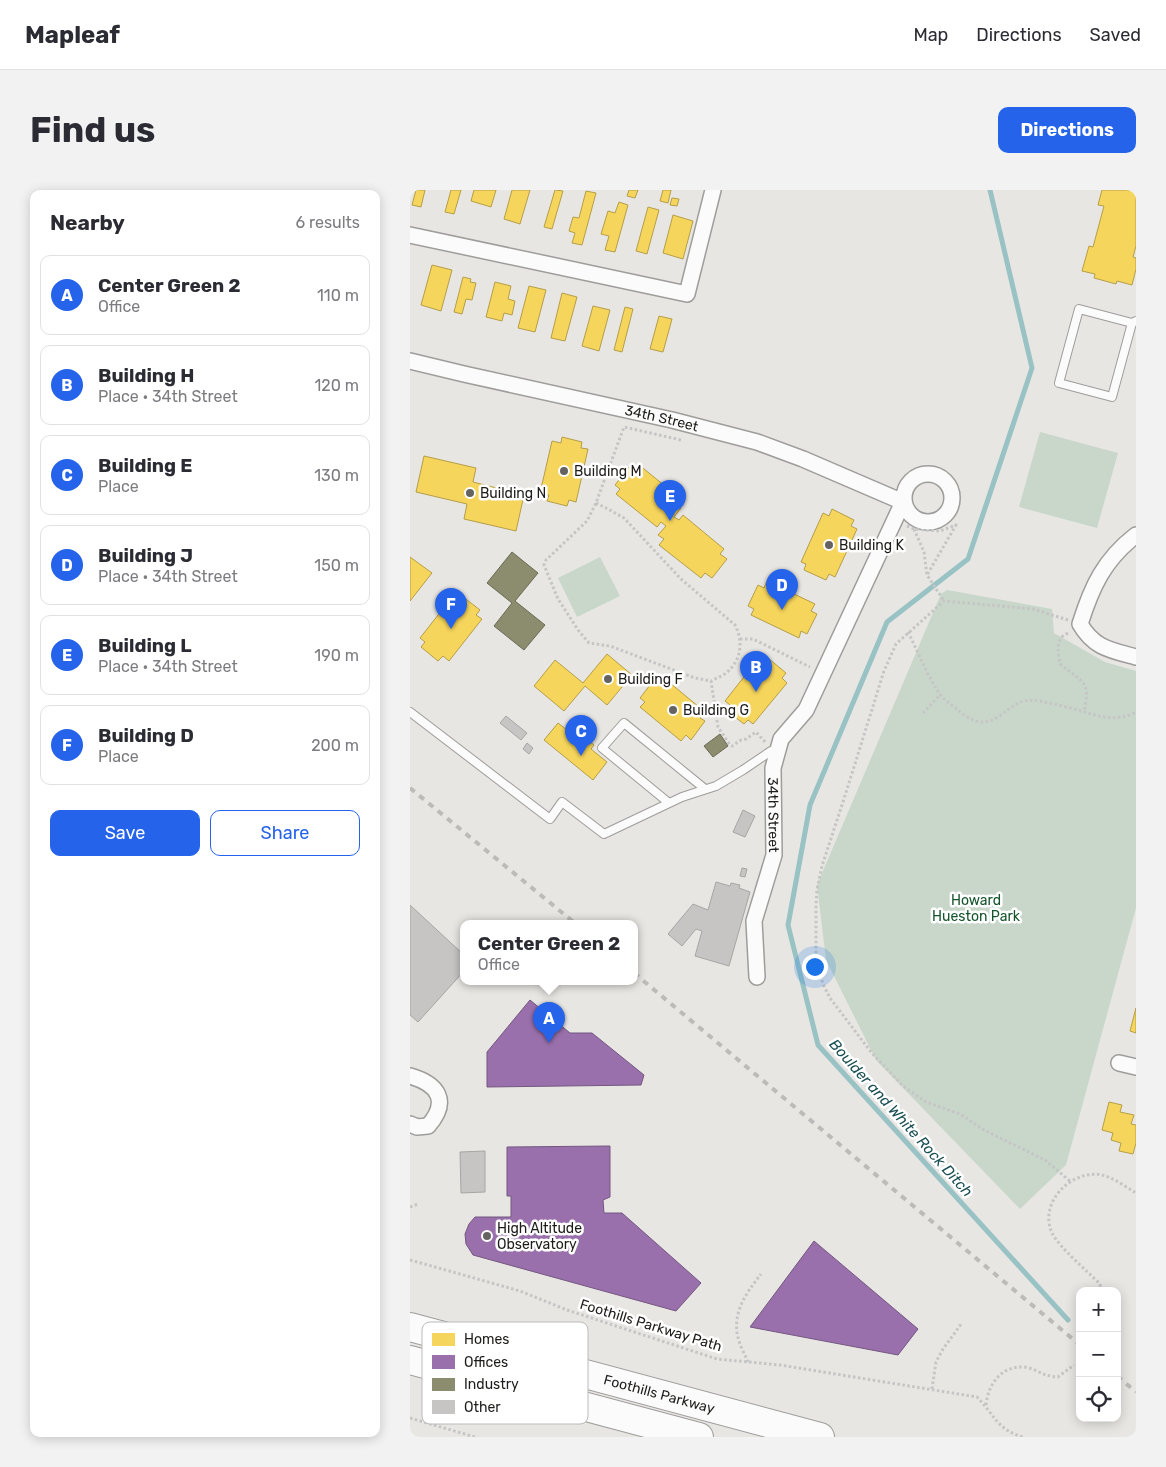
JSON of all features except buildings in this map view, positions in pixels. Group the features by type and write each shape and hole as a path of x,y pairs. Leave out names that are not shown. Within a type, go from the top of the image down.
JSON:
{"highway":[{"name":"Foothills Parkway","path":"588,1375 820,1437"},
{"path":"588,1407 699,1437"}],"street":[{"path":"410,235 687,294 713,190"},
{"name":"34th Street","path":"410,361 672,420 757,442 803,459 904,502 806,710 781,739 774,751 774,855 754,921 757,977"},
{"path":"1136,535 1123,545 1105,566 1090,594 1080,624 1087,635 1098,644 1116,652 1136,657"},
{"path":"1119,1063 1136,1067"},
{"path":"410,1076 433,1086 438,1093 440,1106 436,1117 428,1126 417,1127 410,1124"}],"lane":[{"path":"1079,309 1134,322 1112,397 1059,382 1079,309"},
{"path":"410,712 550,819 562,802 604,834 669,803 716,786 774,751"},
{"path":"669,803 602,748 624,723 706,789"}],"path":[{"path":"596,504 616,514 630,524 681,579 735,625 740,639 740,649 733,665 726,673 711,681 695,678 610,646 589,643 578,630 558,599 544,565 546,560 587,522 596,504 624,427 690,442"},
{"path":"904,502 900,519 905,525 914,529 940,531 956,525 927,575"},
{"path":"914,529 924,552 927,575 944,600"},
{"path":"1070,1182 1045,1160 984,1130 960,1114 926,1102 903,1086 871,1052 830,998 823,984 816,954 815,937 817,889 822,866 884,671 896,644 944,600 1033,609 1080,624"},
{"path":"1080,624 1061,638 1058,650 1060,664 1079,678 1087,691 1084,712"},
{"path":"908,632 940,695 968,719 983,723 996,718 1015,704 1031,700 1084,712 1097,717 1124,717 1136,712"},
{"path":"740,639 753,639 823,672"},
{"path":"711,681 719,731 730,745 732,746 756,732 774,751"},
{"path":"923,713 940,695"},
{"path":"1101,1287 1052,1233 1049,1221 1050,1208 1060,1190 1077,1177 1102,1176 1116,1181 1136,1193"},
{"path":"410,1207 418,1204"},
{"name":"Foothills Parkway Path","path":"410,1260 520,1291 567,1310 717,1359 780,1365 977,1397 1005,1430 1023,1437"},
{"path":"749,1363 737,1332 737,1318 744,1295 761,1274"},
{"path":"932,1389 936,1362 962,1322"},
{"path":"986,1406 987,1395 995,1378 1003,1371 1020,1367 1058,1377 1074,1365"},
{"path":"410,1418 422,1422"},
{"path":"431,1424 475,1437"}],"green space":[{"path":"1040,432 1118,453 1097,528 1019,507"},
{"path":"600,557 620,596 577,617 558,578"},
{"name":"Howard Hueston Park","path":"947,590 1052,609 1054,633 1105,662 1136,671 1136,908 1066,1165 1020,1209 876,1060 826,960 817,885 941,594"}],"waterway":[{"name":"Boulder and White Rock Ditch","path":"990,190 1032,368 968,559 887,622 810,805 788,925 818,1045 1068,1320"}],"railway":[{"path":"410,788 571,920"},
{"path":"638,976 1076,1342"},
{"path":"1118,1377 1136,1392"}],"place":[{"name":"Building M","path":"564,471"},
{"name":"Building N","path":"470,493"},
{"name":"Building L","path":"670,521"},
{"name":"Building K","path":"829,545"},
{"name":"Building J","path":"782,610"},
{"name":"Building D","path":"451,629"},
{"name":"Building F","path":"608,679"},
{"name":"Building H","path":"756,692"},
{"name":"Building G","path":"673,710"},
{"name":"Building E","path":"581,756"},
{"name":"Center Green 2","path":"549,1043"},
{"name":"High Altitude Observatory","path":"487,1236"}]}
